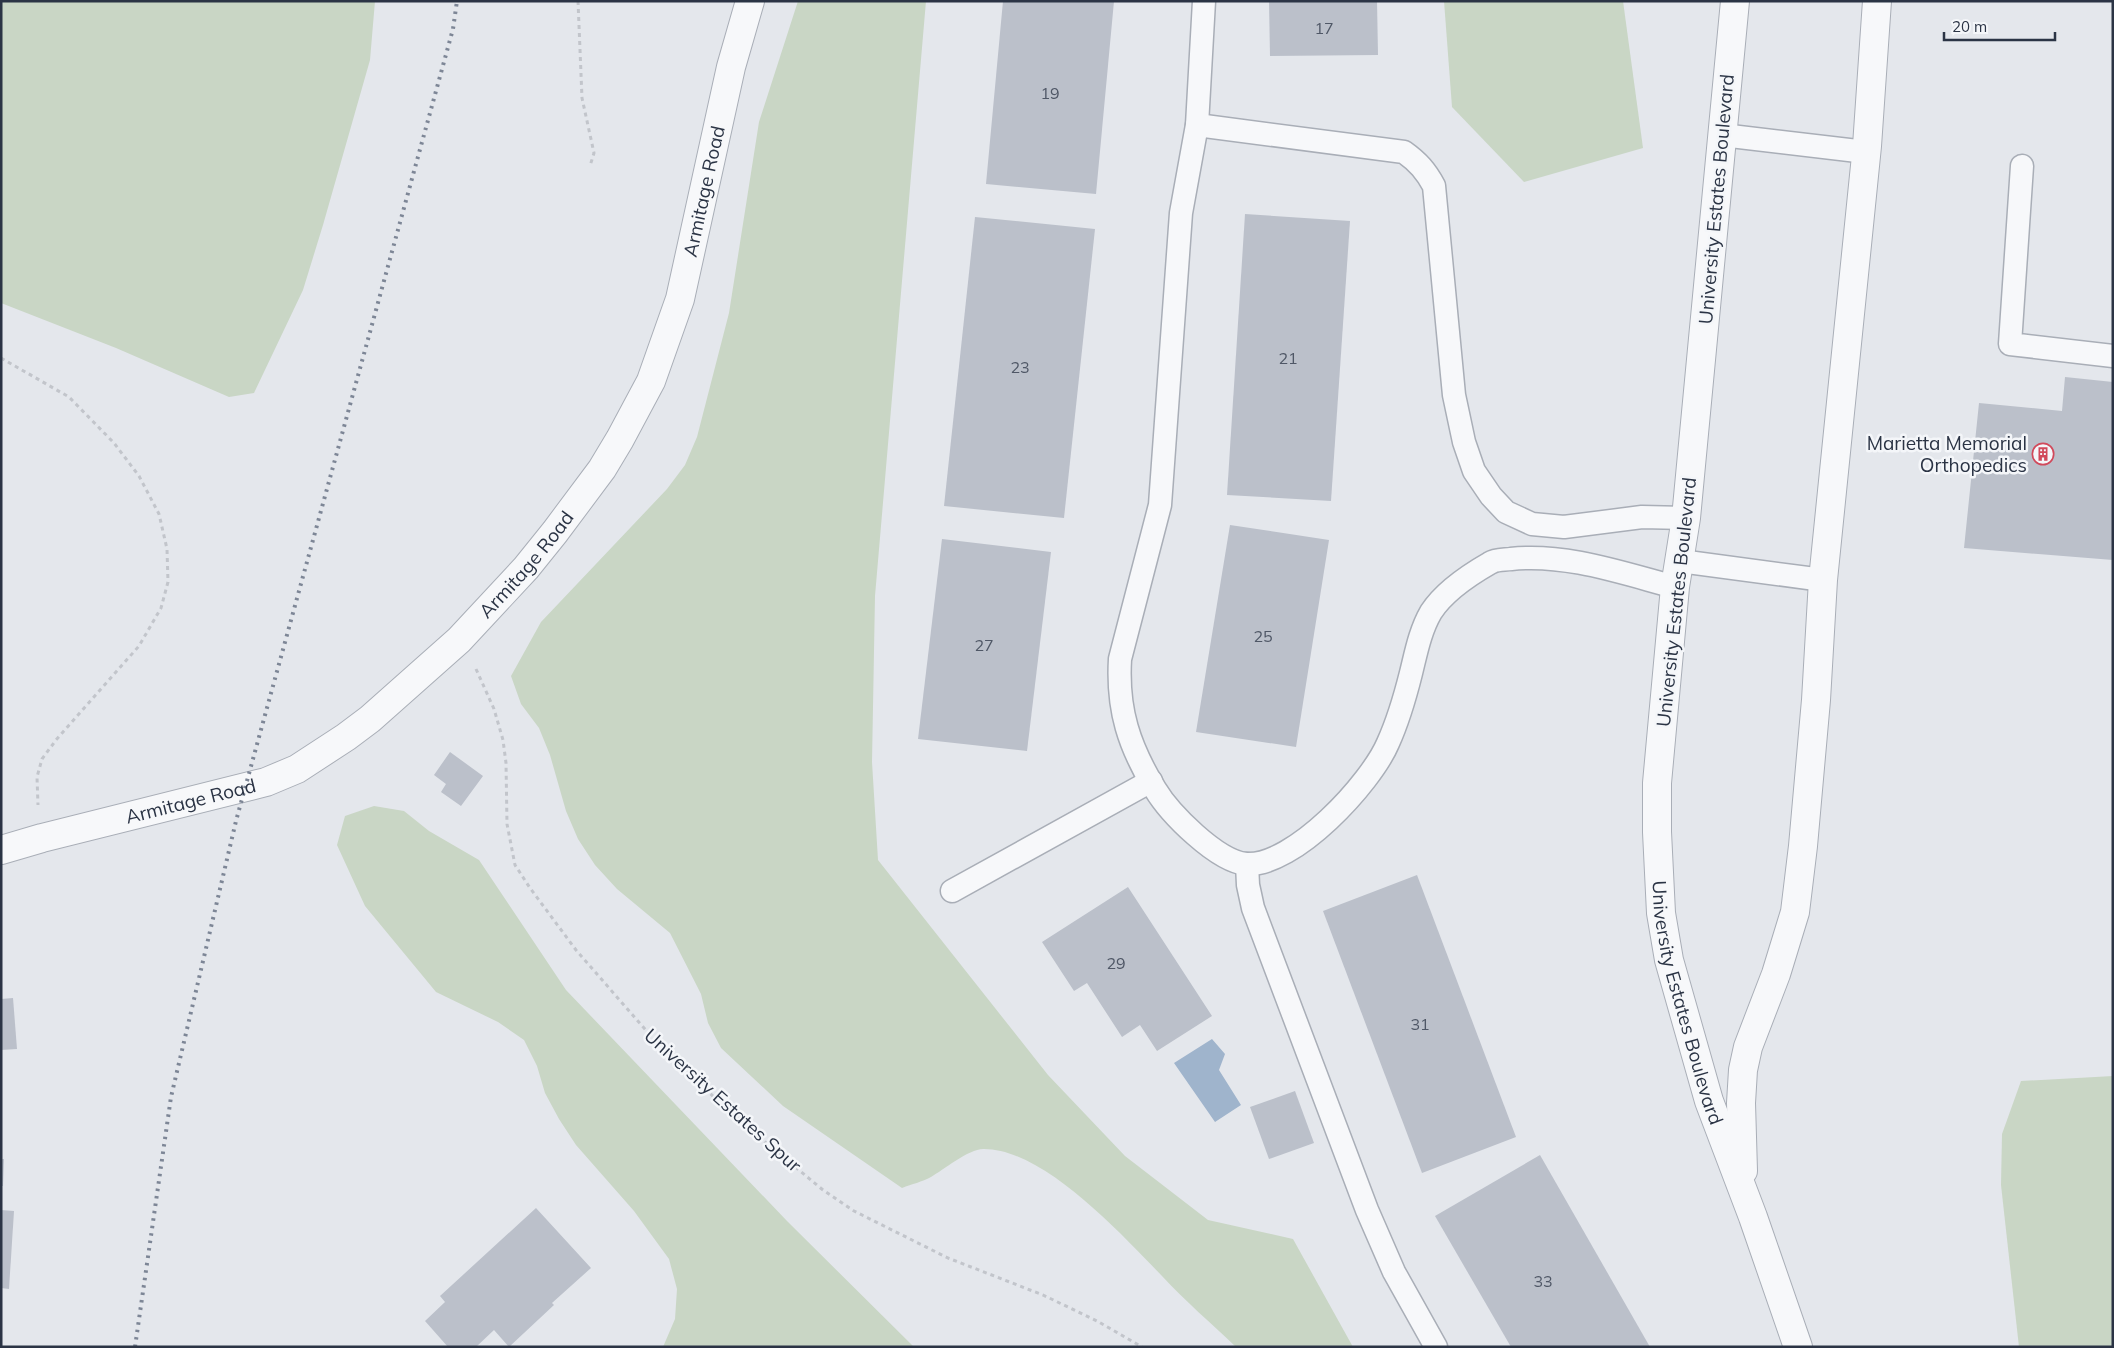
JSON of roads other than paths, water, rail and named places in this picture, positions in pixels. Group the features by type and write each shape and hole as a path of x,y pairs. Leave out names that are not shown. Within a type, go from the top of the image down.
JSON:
{"street":[{"name":"Armitage Road","path":"1,850 266,782 289,773 319,756 370,719 460,640 526,568 602,469 650,381 680,299 731,67 750,1"},
{"name":"University Estates Boulevard","path":"1735,1 1686,518 1677,574 1657,783 1657,849 1662,913 1669,960 1692,1046 1709,1101 1744,1192 1798,1347"},
{"name":"University Estates Boulevard","path":"1744,1192 1741,1102 1744,1070 1748,1047 1776,974 1795,912 1808,796 1823,580 1866,152 1877,1"}],"lane":[{"path":"1204,1 1197,126 1181,213 1160,505 1120,659 1118,685 1122,713 1130,738 1156,791 1205,844 1228,859 1247,864 1266,861 1284,853 1337,813 1360,789 1387,746 1397,723 1419,640 1431,612 1447,595 1493,561 1530,557 1677,574 1823,580"},
{"path":"1197,126 1404,152 1417,161 1428,173 1434,186 1454,395 1464,442 1474,470 1491,496 1506,512 1532,524 1564,527 1642,517 1686,518"},
{"path":"1722,135 1866,152"},
{"path":"2022,166 2010,344 2113,356"},
{"path":"952,891 1151,781"},
{"path":"1247,864 1248,884 1253,908 1367,1210 1394,1272 1436,1347"}],"water":[{"path":"1212,1039 1225,1054 1219,1070 1241,1105 1215,1122 1174,1063"}],"railway":[{"path":"135,1347 171,1097 236,821 453,29 457,1"}],"place":[{"name":"Marietta Memorial Orthopedics","path":"2043,454"}]}
